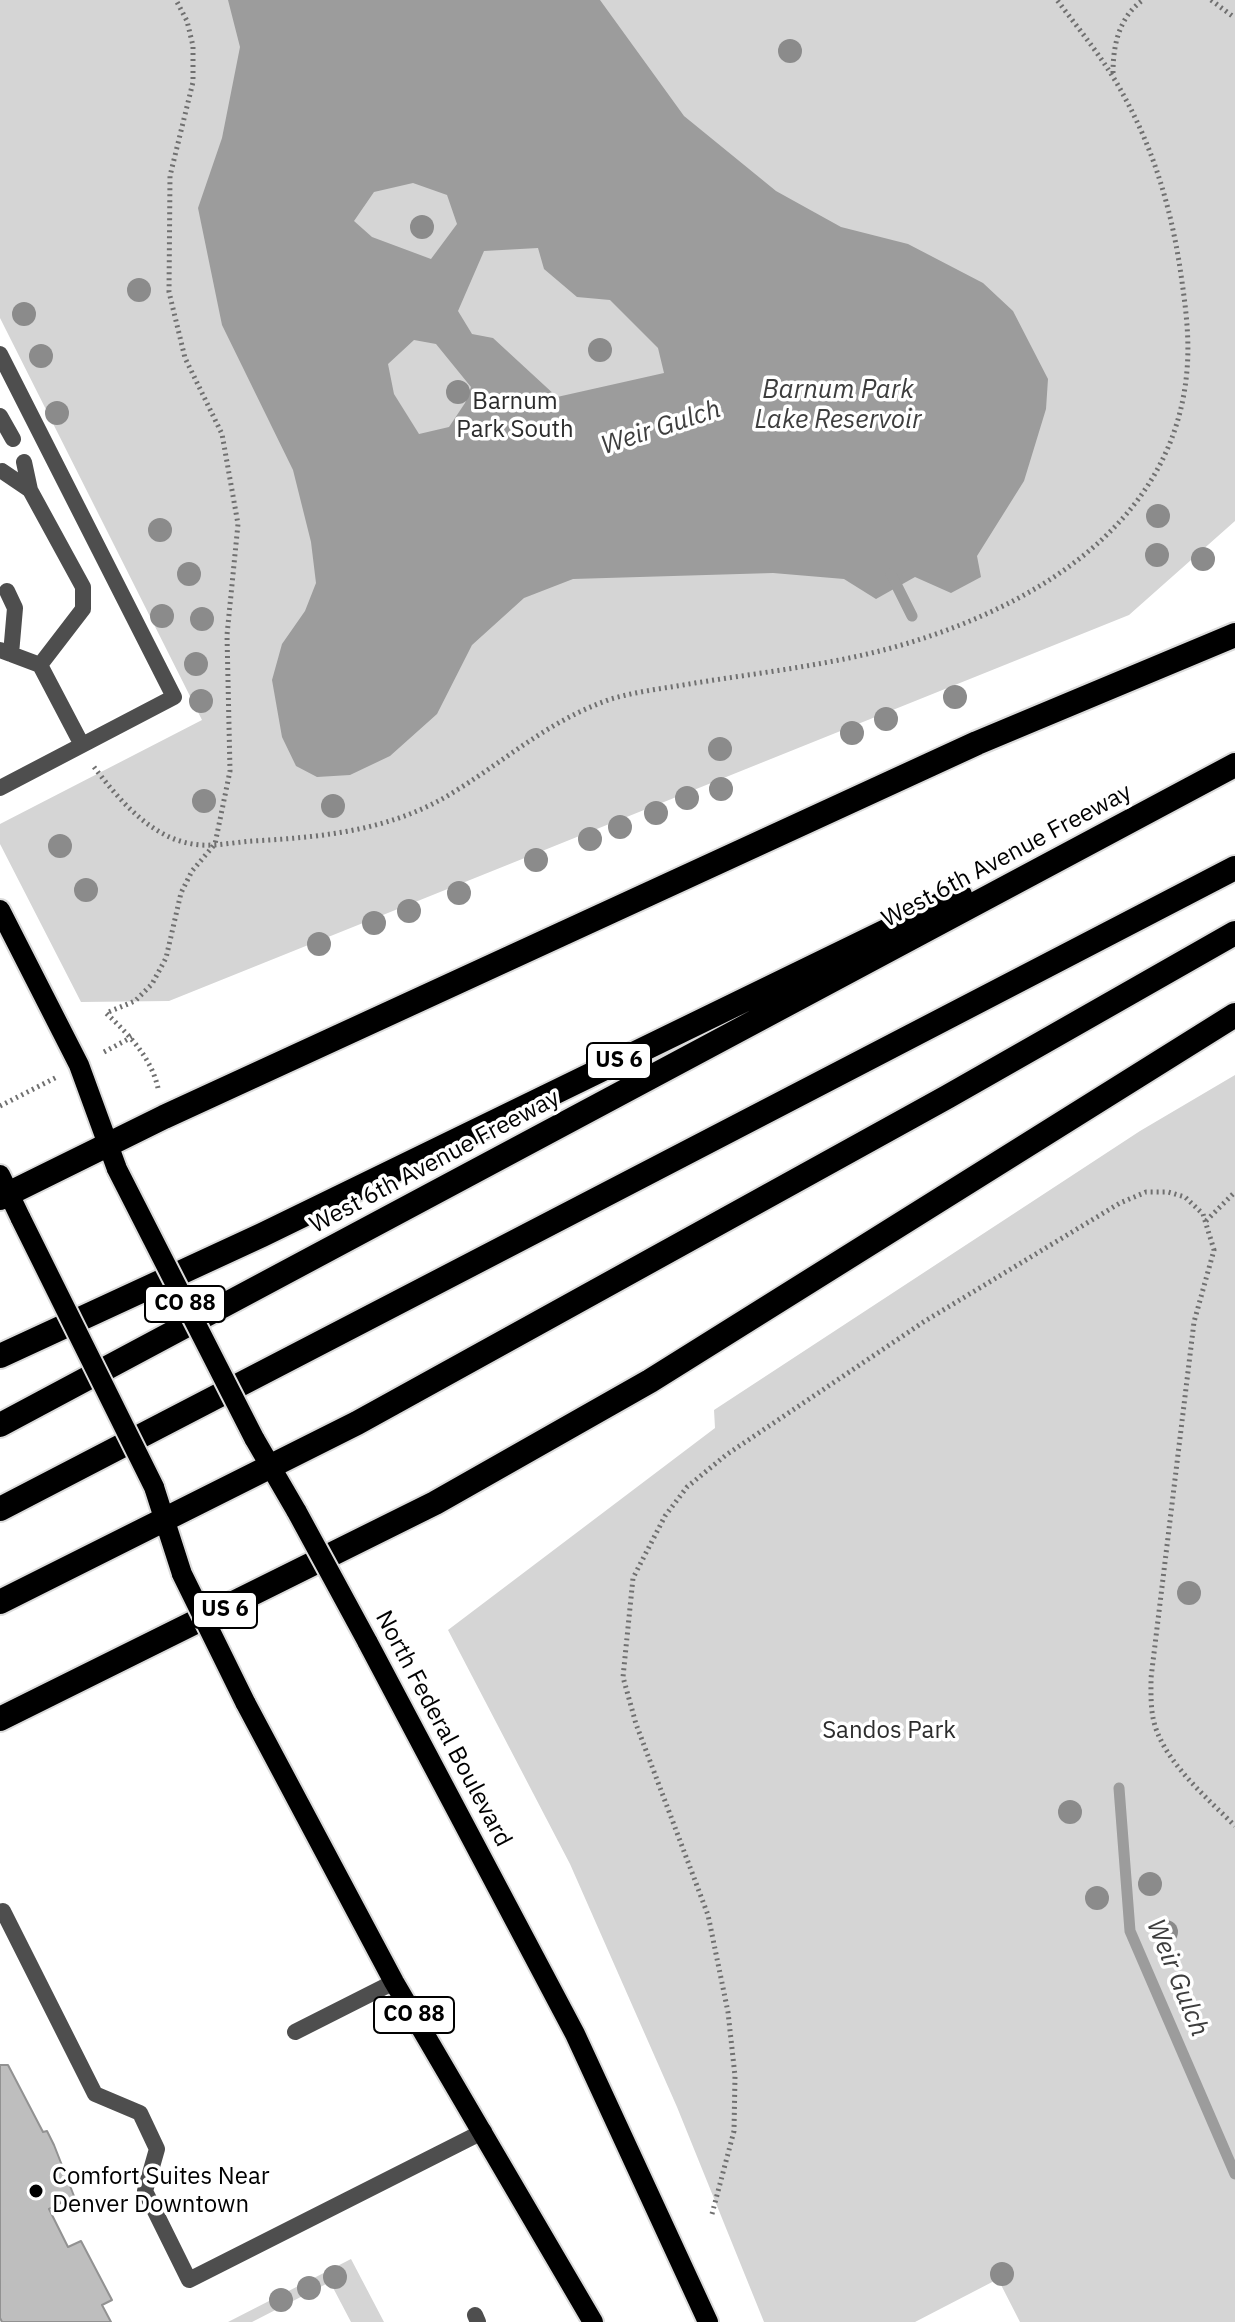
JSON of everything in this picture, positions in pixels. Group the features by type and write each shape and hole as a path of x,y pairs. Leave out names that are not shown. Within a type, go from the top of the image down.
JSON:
{"highway":[{"path":"3,1189 977,743 1235,635"},
{"name":"US 6","path":"0,1356 262,1235 1235,763"},
{"name":"West 6th Avenue Freeway","path":"0,1425 1235,763"},
{"path":"0,1509 1235,868"},
{"path":"0,1602 357,1423 947,1097 1235,933"},
{"name":"US 6","path":"0,1719 369,1537 611,1404 1235,1015"}],"main road":[{"name":"CO 88","path":"0,910 79,1065 107,1144"},
{"name":"North Federal Boulevard","path":"107,1144 270,1467 367,1641 575,2034 708,2322"},
{"name":"CO 88","path":"3,1189 21,1219 154,1487 187,1589 245,1702 394,1982 484,2131 593,2322"}],"lane":[{"path":"0,354 174,697 0,788"},
{"path":"0,416 13,439"},
{"path":"24,462 30,490 83,587 83,609 40,665"},
{"path":"2,471 30,490"},
{"path":"7,591 15,608 5,652 40,665 82,745"},
{"path":"3,1911 95,2094 140,2113 157,2149 145,2191 189,2280 484,2131"},
{"path":"295,2032 394,1982"}],"path":[{"path":"164,1117 154,1073 132,1037 106,1013 135,1001 152,984 166,958 181,893 192,871 215,844 230,771 227,635 238,524 222,434 185,358 169,292 170,176 193,82 193,46 187,21 176,0"},
{"path":"82,745 94,768 144,822 178,839 199,845 314,838 389,822 454,792 526,740 611,699 854,656 919,640 980,616 1050,580 1091,552 1124,519 1149,482 1169,440 1187,372 1185,296 1176,239 1154,162 1113,76 1057,0"},
{"path":"1113,76 1116,38 1124,20 1143,0"},
{"path":"1211,0 1235,18"},
{"path":"712,2214 734,2131 735,2076 728,2012 708,1915 636,1724 623,1677 633,1578 665,1516 687,1487 726,1455 925,1321 1120,1203 1146,1192 1168,1192 1185,1197 1206,1221 1214,1250 1194,1322 1151,1678 1152,1713 1158,1736 1173,1759 1235,1826"},
{"path":"1206,1221 1235,1192"}],"green space":[{"name":"Barnum Park South","path":"0,0 1235,0 1235,521 1129,615 169,1001 81,1002 0,844 0,824 202,720 0,318"},
{"name":"Sandos Park","path":"1235,1075 1235,2322 1020,2322 998,2279 915,2322 764,2322 677,2107 570,1864 448,1630 715,1428 714,1410 1140,1131"},
{"path":"351,2259 384,2322 351,2322 330,2282 252,2322 228,2322"}],"water":[{"name":"Barnum Park Lake Reservoir","path":"228,0 600,0 684,116 776,191 841,227 908,244 983,283 1013,311 1048,379 1046,409 1024,481 977,556 981,577 951,593 915,577 876,599 844,579 773,573 573,579 524,598 472,645 437,714 390,756 350,775 317,777 296,766 282,737 272,680 282,644 305,611 316,583 311,542 293,470 222,325 198,208 222,138 240,47","holes":["413,183 447,195 457,224 431,259 372,237 354,221 374,192","538,248 544,269 577,297 610,300 658,348 664,373 557,397 493,338 472,334 458,311 484,251","414,340 436,344 471,387 465,403 449,427 419,434 394,394 388,364"]}],"building":[{"name":"Comfort Suites Near Denver Downtown","path":"0,2065 8,2065 43,2132 47,2131 54,2145 74,2196 49,2209 68,2247 81,2241 112,2300 102,2305 111,2322 2,2322 0,2318"}],"waterway":[{"name":"Weir Gulch","path":"891,574 912,616"},
{"name":"Weir Gulch","path":"1119,1788 1130,1931 1235,2174"}],"place":[{"name":"Comfort Suites Near Denver Downtown","path":"36,2191"}]}
